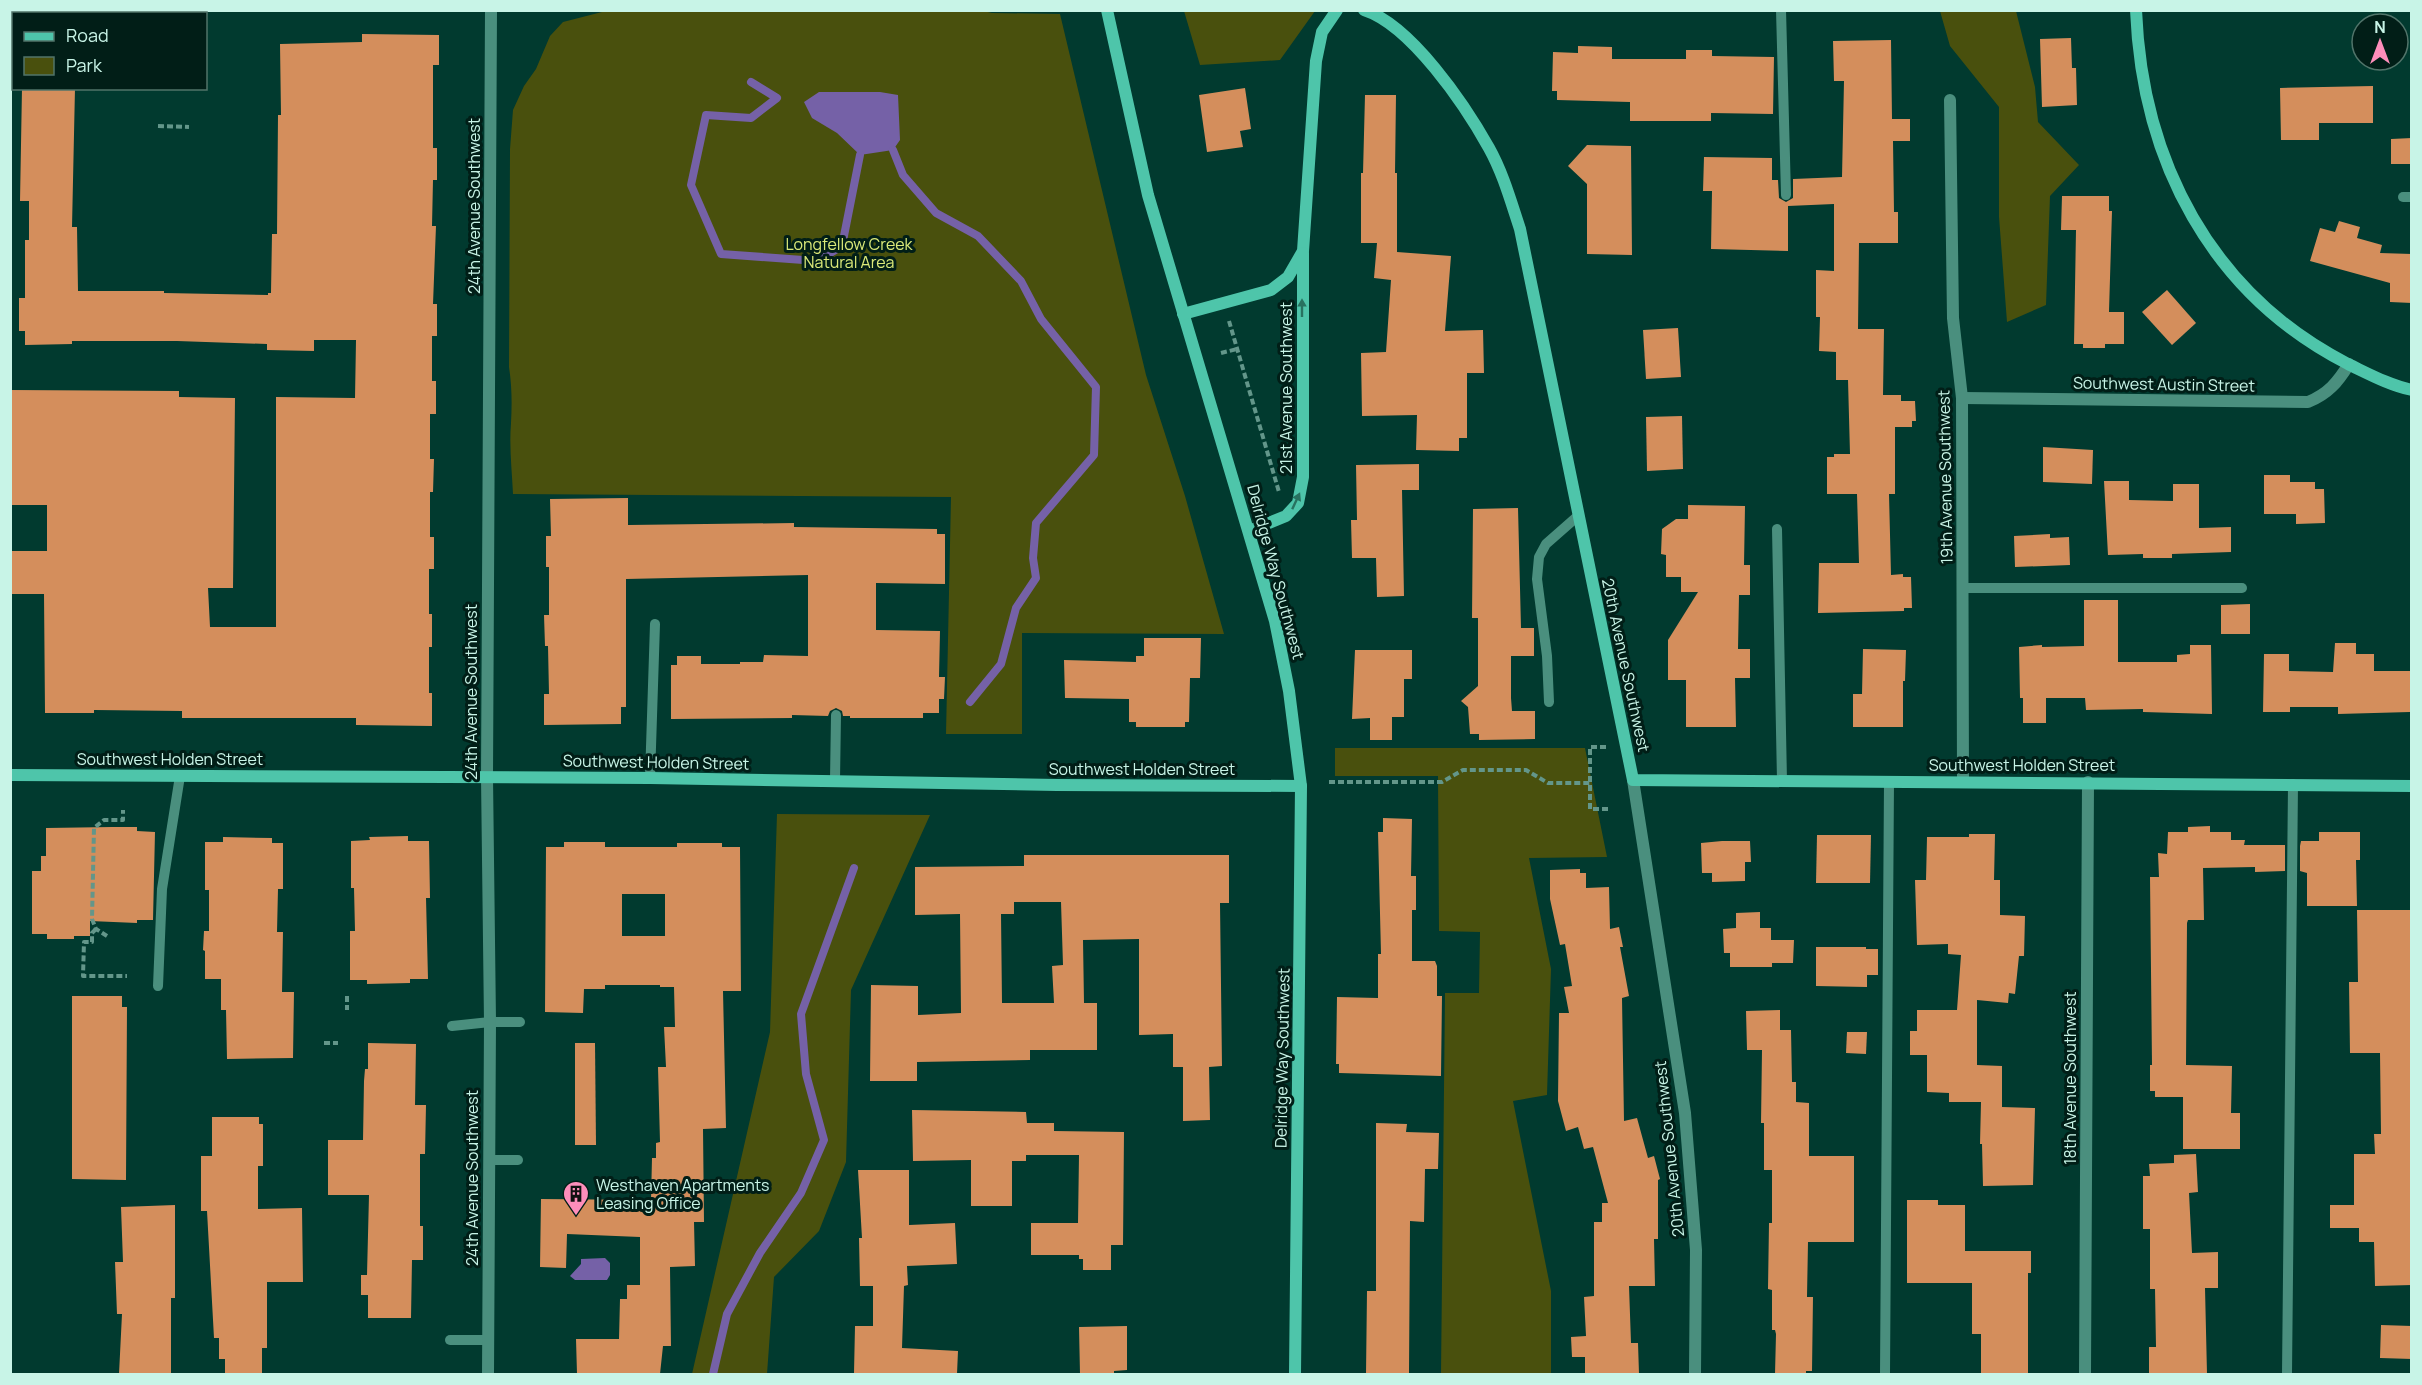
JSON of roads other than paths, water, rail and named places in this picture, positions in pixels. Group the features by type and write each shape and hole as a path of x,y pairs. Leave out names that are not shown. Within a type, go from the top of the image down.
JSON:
{"street":[{"name":"24th Avenue Southwest","path":"488,1374 487,777 491,10"},
{"name":"Delridge Way Southwest","path":"1107,10 1148,195 1249,531 1275,621 1286,672 1301,786 1295,1374"},
{"name":"21st Avenue Southwest","path":"1249,531 1286,516 1298,503 1303,477 1303,251 1316,61 1322,32 1337,10"},
{"path":"2136,10 2142,82 2173,180 2193,220 2224,263 2276,318 2304,339 2373,377 2412,390"},
{"name":"20th Avenue Southwest","path":"1372,12 1410,41 1460,102 1489,148 1505,184 1520,229 1633,780 1685,1113 1696,1250 1695,1374"},
{"name":"19th Avenue Southwest","path":"1950,100 1953,318 1962,398 1963,782"},
{"name":"21st Avenue Southwest","path":"1183,315 1271,290 1288,277 1303,251"},
{"name":"Southwest Austin Street","path":"1962,398 2308,402 2322,396 2336,384 2349,364"},
{"name":"Southwest Holden Street","path":"10,775 650,778 1301,786"},
{"name":"Southwest Holden Street","path":"1633,780 2412,786"},
{"name":"18th Avenue Southwest","path":"2085,1374 2088,782"}],"lane":[{"path":"1781,10 1786,195"},
{"path":"1549,702 1537,579 1539,557 1546,544 1579,515"},
{"path":"1777,529 1782,781"},
{"path":"1963,588 2242,588"},
{"path":"650,778 655,624"},
{"path":"835,780 836,715"},
{"path":"158,986 162,889 180,776"},
{"path":"1885,1374 1889,781"},
{"path":"2287,1374 2293,784"},
{"path":"452,1026 489,1022 520,1022"},
{"path":"489,1160 518,1160"},
{"path":"450,1340 488,1340"}],"waterway":[{"path":"751,82 777,98 751,118 706,115 691,185 721,254 817,261 842,246 860,155"},
{"path":"893,150 903,175 936,213 978,236 1021,281 1041,319 1096,387 1094,455 1036,523 1033,558 1036,578 1016,608 1001,664 970,702"},
{"path":"713,1374 727,1314 760,1253 801,1193 824,1140 806,1074 801,1014 854,868"}],"place":[{"name":"Westhaven Apartments Leasing Office","path":"576,1217"}],"park label":[{"name":"Longfellow Creek Natural Area","path":"849,253"}]}
